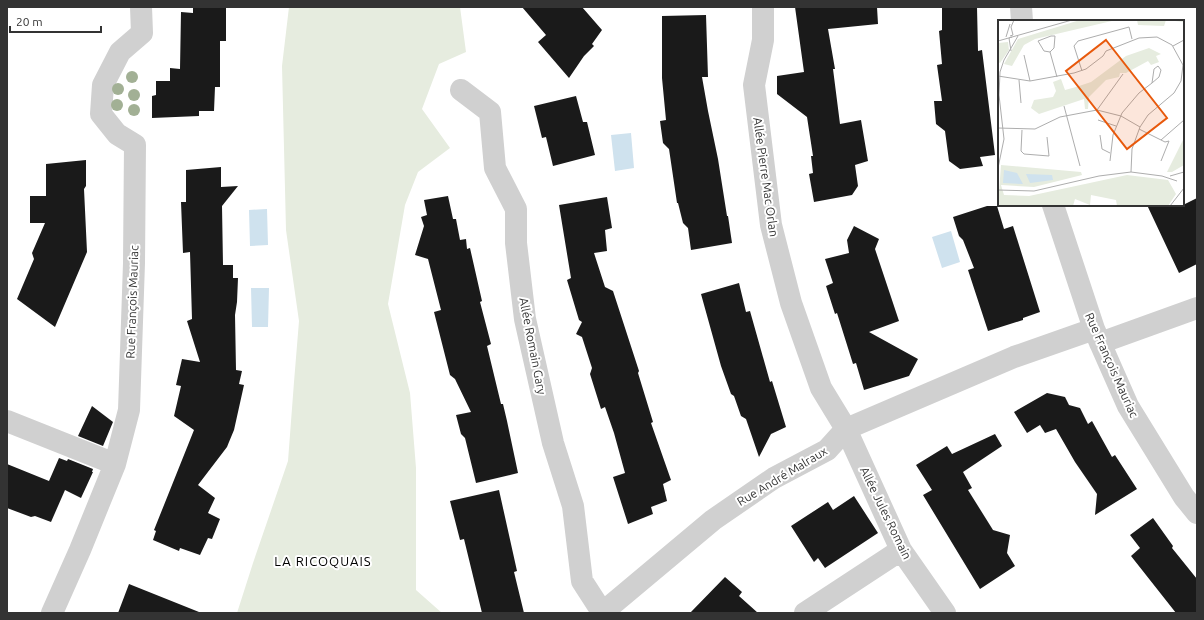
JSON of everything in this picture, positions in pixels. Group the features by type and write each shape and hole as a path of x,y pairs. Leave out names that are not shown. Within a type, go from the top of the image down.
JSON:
{"street":[{"name":"Rue François Mauriac","path":"52,613 80,550 115,464 129,410 134,263 135,145 117,134 101,114 103,85 120,52 142,33 141,7"},
{"name":"Allée Pierre Mac Orlan","path":"762,7 763,40 754,85 771,225 791,303 821,388 846,429"},
{"path":"1021,7 1022,20"},
{"name":"Allée Romain Gary","path":"461,90 490,112 495,168 516,209 516,243 525,319 553,443 573,506 582,581 602,613"},
{"name":"Rue François Mauriac","path":"1053,206 1097,336 1128,406 1184,497 1197,513"},
{"name":"Rue André Malraux","path":"602,613 712,520 774,478 827,450 846,429 1014,358 1197,308"},
{"path":"7,421 115,464"},
{"name":"Allée Jules Romain","path":"846,429 901,550 944,613"},
{"path":"805,613 901,550"}],"shaded area":[{"path":"289,7 460,7 466,52 439,64 422,109 450,148 418,172 405,205 388,304 410,393 416,468 416,590 442,613 237,613 288,461 299,321 286,230 282,66"}],"water":[{"path":"631,133 634,168 615,171 611,135"},
{"path":"267,209 268,245 250,246 249,210"},
{"path":"951,231 960,262 942,268 932,237"},
{"path":"251,288 269,288 268,327 252,327"}],"building":[{"path":"193,7 226,7 226,41 220,41 220,87 215,87 214,111 199,111 199,116 152,118 152,96 156,95 156,81 170,81 170,68 180,69 181,12 193,13"},
{"path":"522,7 582,7 602,30 592,44 594,46 584,56 569,78 538,42 546,35"},
{"path":"795,7 877,7 878,24 828,29 835,69 833,69 840,124 861,120 868,161 855,165 858,186 852,195 814,202 809,174 813,173 811,156 813,156 807,117 777,94 777,76 804,72"},
{"path":"942,7 977,7 978,51 982,50 995,155 980,157 983,166 960,169 949,161 945,131 936,124 934,101 942,101 937,65 942,64 939,31 942,30"},
{"path":"706,15 708,77 702,77 732,243 691,250 688,228 683,223 677,203 669,149 663,143 660,121 666,120 662,78 662,16"},
{"path":"576,96 583,122 587,122 595,155 553,166 546,137 542,138 534,106"},
{"path":"86,160 86,186 84,189 87,252 55,327 17,299 34,259 32,253 45,223 30,223 30,196 46,196 46,164"},
{"path":"221,167 221,187 238,186 222,206 223,265 233,265 233,278 238,278 235,315 236,370 242,371 239,384 244,385 234,430 227,447 198,485 215,498 208,513 220,519 212,539 208,538 200,555 180,548 179,551 153,540 156,531 154,530 194,430 174,416 181,386 176,385 182,359 200,362 187,321 192,319 190,252 183,253 181,202 186,202 186,170"},
{"path":"448,196 453,219 456,219 460,240 466,239 467,249 470,248 482,301 480,302 491,344 487,346 501,404 503,404 518,473 476,483 465,438 461,434 456,415 471,412 455,379 450,375 434,312 441,310 428,259 415,255 424,226 421,217 427,215 424,200"},
{"path":"607,197 612,228 605,230 607,251 594,253 605,287 613,291 639,371 638,373 653,422 651,423 671,480 663,484 667,501 651,507 653,514 628,524 613,477 625,473 605,407 601,409 590,374 592,368 582,337 576,334 582,322 579,320 567,280 571,278 559,205"},
{"path":"1197,198 1197,264 1179,273 1147,206 1184,206 1184,204"},
{"path":"987,206 997,206 1004,229 1013,226 1040,312 1023,318 1023,320 988,331 968,270 974,268 963,240 959,236 953,217"},
{"path":"854,226 879,239 875,249 899,321 869,332 918,359 909,376 864,390 856,363 853,364 837,313 835,314 826,286 833,283 825,259 849,253 847,240"},
{"path":"739,283 746,312 750,311 770,382 772,381 786,427 771,434 759,457 746,419 741,416 721,366 701,294"},
{"path":"1047,393 1065,397 1069,405 1080,408 1088,424 1092,421 1112,457 1115,455 1137,489 1095,515 1097,494 1075,462 1056,429 1045,433 1040,425 1027,433 1014,412"},
{"path":"92,406 113,422 103,446 78,436"},
{"path":"995,434 1002,446 963,472 972,488 968,490 993,530 1010,535 1007,553 1015,566 980,589 923,495 932,490 916,465 947,446 952,454"},
{"path":"59,458 67,461 68,459 93,469 81,498 65,490 51,522 35,516 31,517 7,508 7,464 49,481"},
{"path":"499,490 517,571 514,572 524,613 482,613 464,539 460,540 450,501"},
{"path":"854,496 878,533 825,568 818,558 814,562 791,526 828,502 833,510"},
{"path":"1153,518 1173,546 1172,548 1197,579 1197,613 1176,613 1131,556 1140,548 1130,535"},
{"path":"725,577 742,592 739,596 758,613 690,613"},
{"path":"129,584 199,612 118,613"}],"district":[{"name":"LA RICOQUAIS","path":"323,561"}]}
